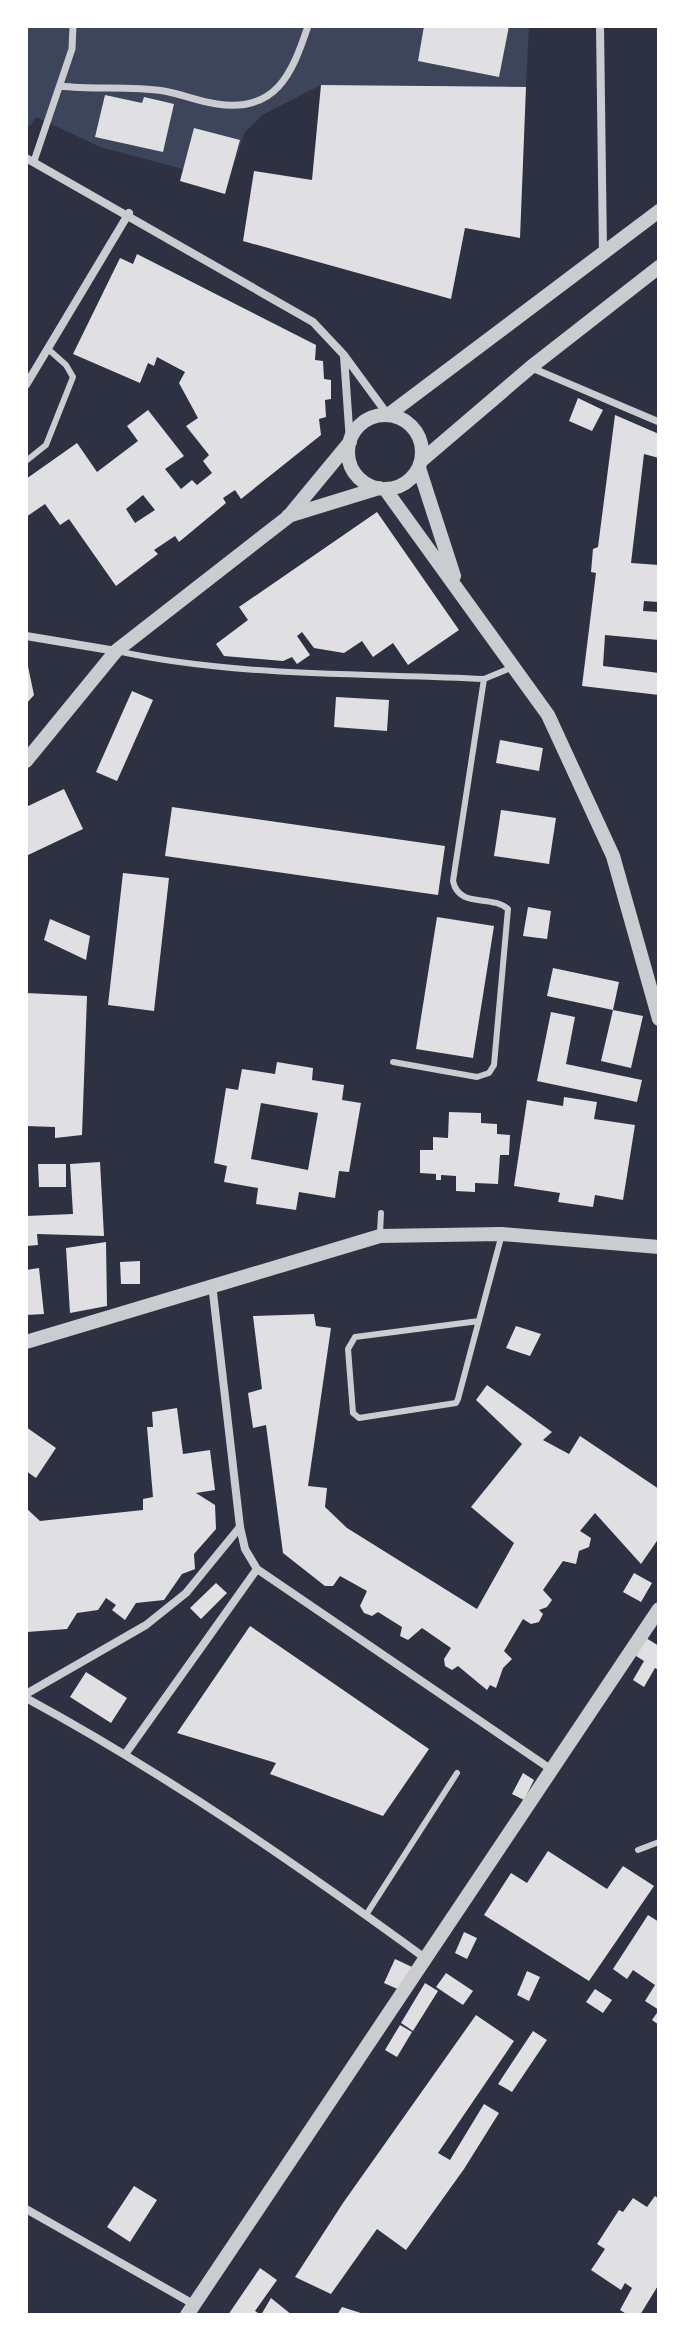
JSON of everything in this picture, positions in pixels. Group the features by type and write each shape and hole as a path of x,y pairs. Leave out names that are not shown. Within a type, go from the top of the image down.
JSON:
{"street":[{"path":"73,26 72,49 30,160 129,213 313,322 344,355 388,415 411,426 418,436 420,464 457,587"},
{"path":"60,86 166,91 217,104 246,107 265,98 290,73 308,26"},
{"path":"600,26 603,257"},
{"path":"26,761 116,651 288,517 350,442 360,425 388,415 603,257 659,211"},
{"path":"26,385 129,213"},
{"path":"288,517 405,483 420,464 531,367 659,267"},
{"path":"344,355 351,466 358,476 382,489 457,587 548,715 613,856 659,1019"},
{"path":"531,367 659,422"},
{"path":"26,636 116,651"},
{"path":"26,1342 380,1236 502,1234 659,1247"},
{"path":"212,1284 240,1527 245,1549 257,1569 552,1770"},
{"path":"240,1527 186,1593 146,1625 26,1696 126,1753 277,1851 425,1958"},
{"path":"126,1753 257,1569"},
{"path":"26,2209 191,2310 659,1609"}],"lane":[{"path":"26,461 46,445 73,377 66,365 48,349"},
{"path":"116,651 161,659 291,670 484,679 513,667"},
{"path":"393,1062 477,1077 489,1073 494,1065 508,909 501,903 464,898 455,890 453,881 484,679"},
{"path":"380,1236 381,1213"},
{"path":"479,1321 355,1337 348,1349 353,1413 359,1418 453,1405 458,1399 479,1321 502,1234"},
{"path":"366,1915 457,1773"},
{"path":"638,1850 659,1842"}],"shaded area":[{"path":"26,26 529,26 526,87 321,85 264,114 245,132 228,181 100,147 36,117 30,126 26,124"}],"building":[{"path":"424,26 509,26 499,77 418,61"},
{"path":"321,85 526,87 520,238 465,228 451,299 243,241 254,171 312,180"},
{"path":"105,95 142,103 144,97 174,104 163,152 95,137"},
{"path":"194,128 240,140 225,194 180,181"},
{"path":"137,254 316,345 315,360 323,361 324,379 331,380 331,399 325,400 326,417 319,419 321,435 241,499 235,490 223,498 226,503 179,542 175,536 154,550 158,554 116,586 69,519 60,525 45,504 26,517 26,479 77,443 97,472 138,441 127,426 148,410 184,456 165,469 181,489 192,480 197,485 212,473 203,461 209,455 186,426 198,418 179,383 185,372 157,357 154,366 148,363 140,383 73,354 120,258 133,264","holes":["143,495 155,510 135,523 126,509"]},
{"path":"578,398 603,410 592,431 569,421"},
{"path":"615,415 659,434 659,458 644,454 631,563 659,565 659,602 644,601 643,611 659,612 659,640 605,635 603,666 659,673 659,695 582,686 596,573 591,572 593,549 598,547"},
{"path":"377,512 459,630 408,665 393,643 373,657 362,641 344,653 314,648 302,632 297,636 310,655 297,664 292,657 283,661 224,656 216,644 248,620 239,607"},
{"path":"26,657 34,695 26,704"},
{"path":"132,691 153,700 117,781 96,772"},
{"path":"336,697 389,700 387,731 334,727"},
{"path":"500,740 543,748 539,771 496,763"},
{"path":"64,789 83,829 26,856 26,807"},
{"path":"172,807 445,846 438,895 165,856"},
{"path":"501,810 556,818 549,864 494,856"},
{"path":"123,873 169,878 154,1011 108,1005"},
{"path":"528,907 551,911 547,939 523,936"},
{"path":"437,917 494,926 473,1058 416,1049"},
{"path":"50,919 90,936 86,960 44,940"},
{"path":"553,968 619,982 613,1010 547,996"},
{"path":"26,993 87,996 82,1135 55,1138 55,1127 26,1126"},
{"path":"613,1010 643,1016 631,1068 601,1061"},
{"path":"551,1012 575,1017 566,1064 642,1080 637,1102 537,1081"},
{"path":"277,1062 313,1068 312,1080 344,1085 342,1100 361,1103 349,1172 339,1171 335,1198 299,1192 296,1210 256,1204 258,1188 224,1182 227,1166 214,1163 226,1088 238,1090 242,1069 275,1074","holes":["261,1103 318,1113 308,1170 251,1159"]},
{"path":"564,1097 597,1102 594,1119 635,1125 623,1200 595,1195 593,1207 558,1202 560,1193 514,1186 527,1100 563,1106"},
{"path":"449,1112 481,1113 481,1123 497,1124 497,1134 510,1135 509,1155 500,1155 498,1184 475,1183 475,1192 456,1191 456,1176 441,1175 441,1180 436,1180 436,1174 420,1173 420,1150 433,1150 433,1137 448,1138"},
{"path":"100,1162 104,1236 37,1234 38,1245 26,1246 26,1216 73,1214 70,1164"},
{"path":"38,1164 66,1164 66,1187 39,1187"},
{"path":"106,1242 107,1306 70,1313 66,1248"},
{"path":"140,1261 140,1284 121,1284 120,1262"},
{"path":"39,1268 44,1314 26,1315 26,1270"},
{"path":"314,1314 316,1326 331,1328 308,1486 327,1488 325,1507 347,1528 477,1609 514,1543 471,1507 522,1444 476,1400 487,1385 552,1432 543,1440 569,1454 580,1436 659,1489 659,1538 641,1564 595,1513 580,1531 591,1538 589,1547 579,1551 576,1564 563,1561 543,1590 552,1600 547,1607 539,1610 543,1614 539,1622 531,1624 523,1619 504,1651 512,1659 503,1668 496,1688 490,1685 487,1690 458,1666 452,1670 445,1666 444,1659 451,1648 422,1628 408,1640 400,1636 402,1627 378,1612 372,1616 364,1613 360,1606 367,1591 340,1576 333,1586 325,1586 283,1553 266,1425 253,1428 248,1393 262,1389 253,1316"},
{"path":"516,1326 541,1334 530,1356 506,1348"},
{"path":"177,1408 183,1454 210,1450 215,1490 196,1493 215,1505 216,1529 194,1554 195,1569 182,1574 164,1600 136,1603 125,1620 112,1610 116,1605 106,1598 98,1610 77,1613 67,1629 27,1632 26,1508 40,1521 143,1510 143,1499 153,1497 147,1427 153,1427 152,1412"},
{"path":"26,1427 56,1448 36,1478 26,1471"},
{"path":"634,1573 652,1583 641,1602 623,1592"},
{"path":"216,1583 227,1593 201,1619 190,1608"},
{"path":"250,1626 429,1749 383,1816 270,1774 276,1763 177,1733"},
{"path":"646,1638 659,1646 659,1670 655,1668 644,1687 633,1680 644,1661 636,1656"},
{"path":"86,1672 127,1698 111,1723 70,1697"},
{"path":"523,1773 534,1780 524,1800 512,1794"},
{"path":"548,1851 607,1889 623,1866 654,1886 589,1981 484,1915 511,1873 527,1883"},
{"path":"648,1915 659,1922 659,2010 645,2001 655,1985 633,1970 627,1979 613,1969"},
{"path":"464,1932 477,1938 467,1959 455,1953"},
{"path":"395,1959 412,1967 402,1991 384,1983"},
{"path":"527,1971 540,1977 529,2001 517,1995"},
{"path":"446,1973 473,1991 463,2005 436,1987"},
{"path":"425,1983 438,1991 413,2031 401,2023"},
{"path":"595,1989 612,2000 603,2013 586,2002"},
{"path":"659,2010 659,2025 652,2020"},
{"path":"476,2015 514,2041 438,2153 450,2160 484,2104 499,2113 464,2169 406,2250 377,2229 331,2294 295,2277 343,2203"},
{"path":"400,2025 412,2032 397,2057 385,2050"},
{"path":"533,2031 547,2040 512,2092 498,2084"},
{"path":"134,2186 157,2200 130,2242 107,2227"},
{"path":"655,2196 659,2199 659,2284 640,2315 628,2315 620,2310 632,2288 625,2283 621,2290 591,2270 605,2249 597,2244 619,2210 623,2212 633,2198 647,2207"},
{"path":"260,2268 277,2280 255,2311 261,2315 228,2315"},
{"path":"271,2298 292,2315 261,2315"},
{"path":"342,2307 364,2314 364,2315 337,2315"}]}
